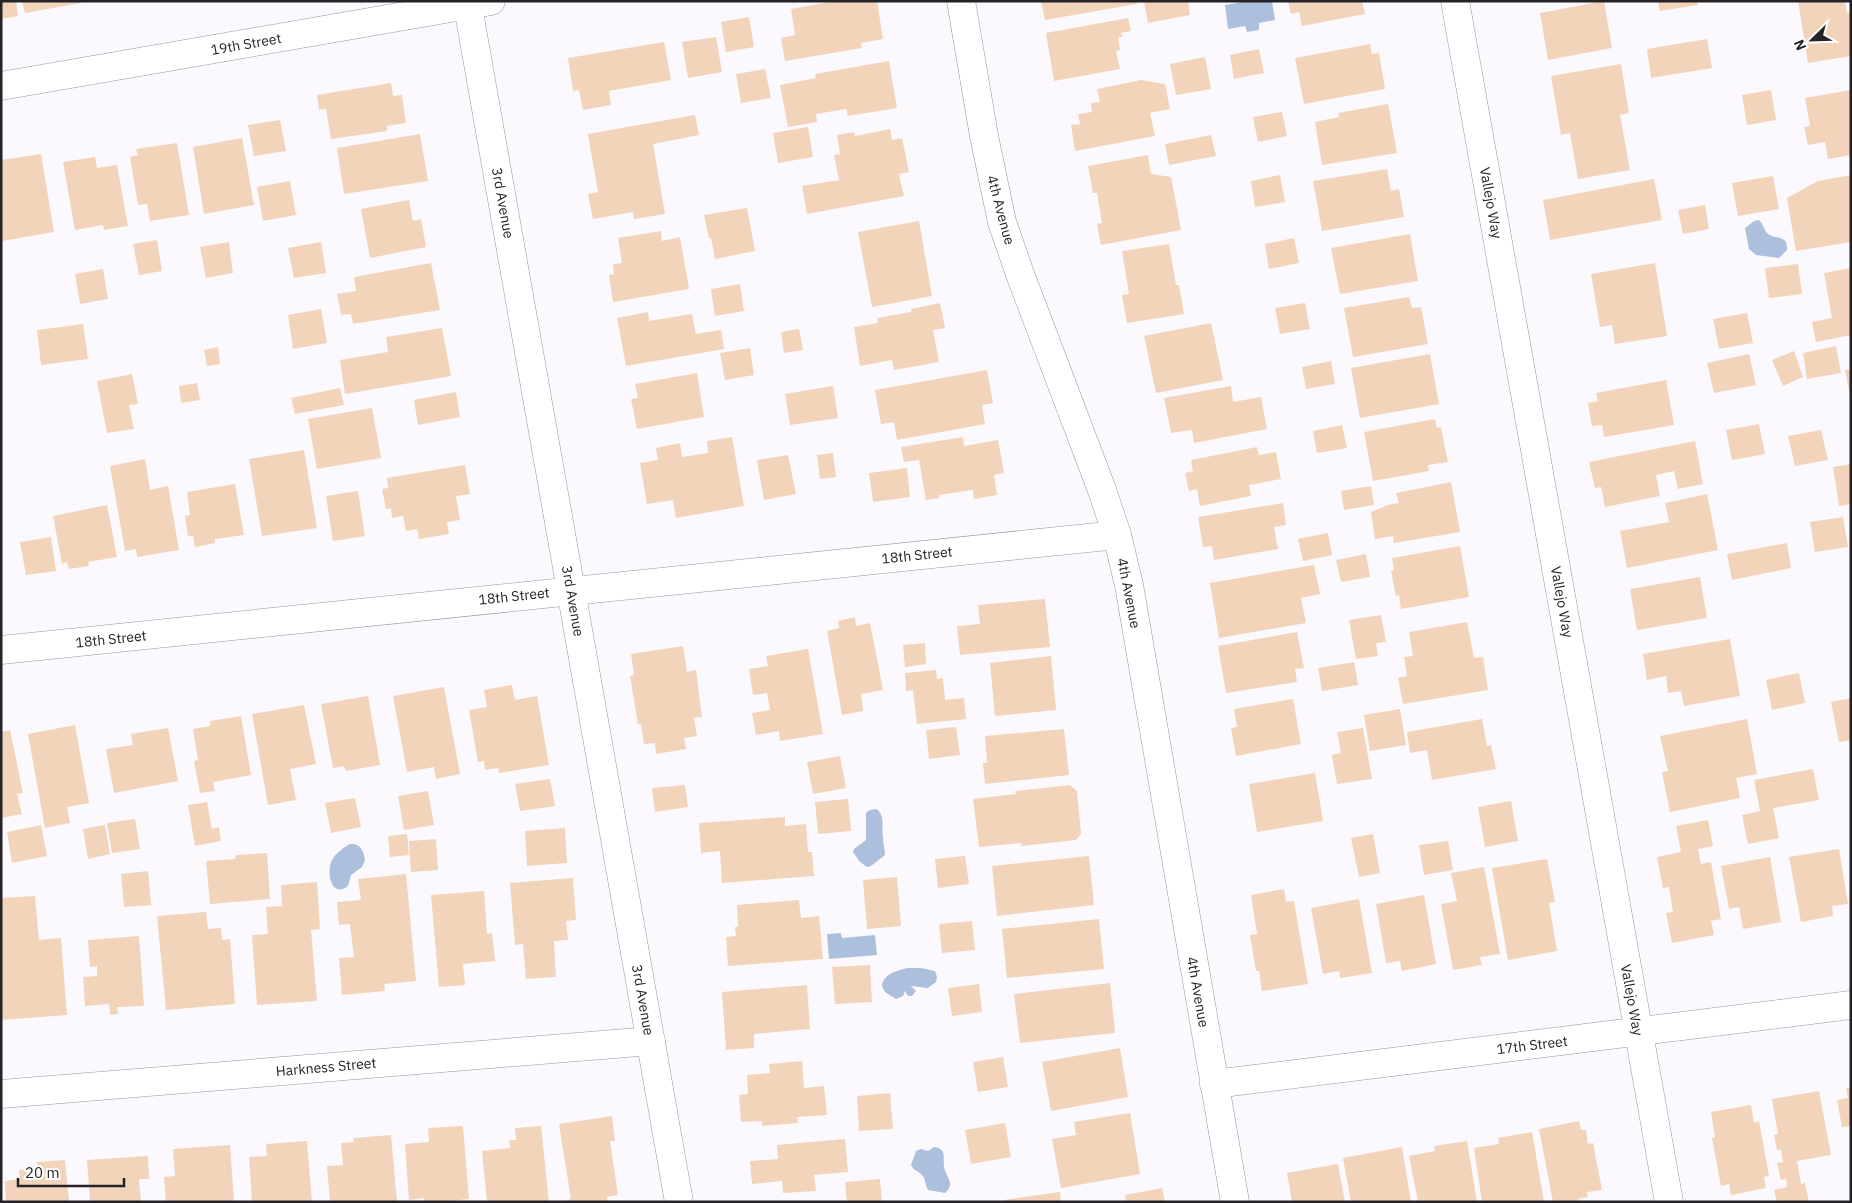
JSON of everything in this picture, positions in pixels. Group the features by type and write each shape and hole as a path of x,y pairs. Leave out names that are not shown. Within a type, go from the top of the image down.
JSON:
{"street":[{"name":"4th Avenue","path":"961,1 984,136 1002,222 1117,534 1129,585 1234,1202"},
{"name":"Vallejo Way","path":"1455,1 1669,1202"},
{"name":"19th Street","path":"1,86 475,3"},
{"name":"3rd Avenue","path":"475,3 571,590 679,1202"},
{"name":"18th Street","path":"1,650 1117,534"},
{"name":"17th Street","path":"1214,1084 1851,1004"},
{"name":"Harkness Street","path":"1,1094 650,1040"}],"water":[{"path":"1249,1 1272,1 1275,20 1259,23 1259,30 1247,32 1245,26 1228,29 1225,5"},
{"path":"1759,220 1768,234 1784,239 1786,242 1787,250 1779,258 1756,255 1749,249 1745,228 1754,221"},
{"path":"877,809 882,819 885,855 867,867 860,862 853,852 854,849 866,840 866,813"},
{"path":"350,844 361,848 365,860 362,867 351,875 348,886 337,889 331,882 330,865 336,855"},
{"path":"841,933 842,938 875,935 877,955 829,959 827,934"},
{"path":"908,968 935,971 936,982 928,988 911,986 916,991 912,996 908,996 905,991 903,996 896,999 885,992 882,986 885,978 892,973"},
{"path":"934,1147 941,1150 944,1154 944,1167 950,1183 950,1187 945,1193 928,1190 923,1176 911,1165 916,1151 921,1149 928,1151"}],"building":[{"path":"1,1 16,1 18,16 1,19"},
{"path":"22,1 80,1 81,3 25,13"},
{"path":"834,1 877,1 883,39 861,43 862,48 785,61 781,38 795,35 791,9"},
{"path":"1041,1 1137,1 1137,4 1045,20"},
{"path":"1188,1 1190,15 1148,23 1144,2"},
{"path":"1288,1 1362,1 1365,14 1302,26 1299,12 1291,14"},
{"path":"1604,1 1612,48 1548,60 1540,13"},
{"path":"1658,1 1697,1 1698,5 1660,11"},
{"path":"1798,1 1845,1 1847,13 1851,13 1851,56 1808,63"},
{"path":"749,17 754,47 726,52 721,22"},
{"path":"1128,18 1131,31 1121,33 1123,37 1118,37 1120,50 1116,51 1120,69 1054,81 1046,33"},
{"path":"716,37 722,72 688,78 682,42"},
{"path":"1707,39 1712,68 1651,78 1647,49"},
{"path":"664,42 671,80 609,91 611,105 583,110 579,90 573,91 568,58"},
{"path":"1370,44 1372,54 1379,53 1385,89 1304,104 1295,58"},
{"path":"1259,49 1264,73 1234,79 1230,55"},
{"path":"1205,57 1211,89 1176,95 1170,64"},
{"path":"889,61 897,108 848,116 846,109 816,114 817,122 788,127 780,85 816,78 815,74"},
{"path":"1621,64 1629,113 1620,115 1630,170 1578,179 1570,133 1561,135 1551,76"},
{"path":"765,69 771,98 741,103 736,74"},
{"path":"1141,80 1165,84 1170,109 1150,113 1155,136 1075,151 1071,125 1080,124 1078,114 1092,112 1091,103 1100,102 1097,89"},
{"path":"391,83 393,96 402,95 406,123 387,126 387,131 331,139 326,109 319,110 317,95"},
{"path":"1771,90 1776,120 1747,125 1742,95"},
{"path":"1851,90 1851,155 1828,159 1825,142 1808,145 1804,127 1810,126 1805,98"},
{"path":"1388,104 1397,153 1322,165 1315,122 1339,117 1338,113"},
{"path":"1282,112 1287,136 1258,142 1253,117"},
{"path":"695,115 699,135 653,144 665,214 634,219 633,212 593,219 588,194 598,192 588,134"},
{"path":"280,120 286,151 254,156 248,125"},
{"path":"808,127 813,157 778,163 773,133"},
{"path":"890,129 892,140 902,138 909,172 899,174 904,196 807,214 802,186 839,180 834,155 840,154 837,135 854,132 855,136"},
{"path":"420,134 428,181 344,194 337,148"},
{"path":"1211,135 1216,156 1169,165 1165,144"},
{"path":"242,138 254,205 204,214 193,147"},
{"path":"177,143 189,215 150,221 147,204 138,205 130,157 138,155 136,149"},
{"path":"41,154 54,232 2,241 1,160"},
{"path":"1148,155 1151,174 1171,177 1181,230 1101,245 1097,224 1102,223 1097,193 1093,193 1088,166"},
{"path":"95,157 97,168 117,165 128,226 104,230 103,225 75,230 63,162"},
{"path":"1387,169 1391,191 1399,189 1404,217 1322,231 1313,181"},
{"path":"1280,175 1285,202 1255,207 1251,181"},
{"path":"1851,175 1851,242 1796,251 1787,198 1818,181"},
{"path":"1773,176 1779,209 1738,216 1732,183"},
{"path":"1654,179 1662,220 1550,240 1543,200"},
{"path":"290,181 296,215 263,221 257,187"},
{"path":"409,200 413,221 421,219 426,247 370,258 361,209"},
{"path":"1705,205 1709,229 1683,234 1678,210"},
{"path":"747,208 755,251 715,259 704,215"},
{"path":"919,221 932,296 872,307 858,232"},
{"path":"661,231 662,241 680,237 689,289 613,302 609,275 614,274 613,264 622,263 618,238"},
{"path":"1410,234 1418,281 1340,294 1331,248"},
{"path":"1294,238 1299,263 1269,269 1265,244"},
{"path":"157,240 162,271 139,275 133,244"},
{"path":"229,242 233,273 206,278 200,247"},
{"path":"321,242 326,273 294,278 288,248"},
{"path":"1169,244 1176,285 1179,285 1184,314 1127,323 1122,295 1129,294 1122,251"},
{"path":"431,263 440,310 353,324 351,314 341,315 337,294 356,291 354,277"},
{"path":"1655,263 1667,336 1615,344 1612,325 1600,327 1591,274"},
{"path":"1798,264 1802,294 1769,298 1765,268"},
{"path":"1851,268 1851,335 1816,342 1812,322 1832,318 1824,273"},
{"path":"103,269 108,299 80,304 75,274"},
{"path":"740,284 744,311 715,316 711,289"},
{"path":"1409,297 1412,308 1421,307 1428,344 1353,357 1344,308"},
{"path":"940,303 945,328 933,330 939,362 894,370 892,360 860,366 854,327 878,323 877,318 911,312 911,309"},
{"path":"1305,303 1310,329 1280,334 1275,308"},
{"path":"321,309 327,343 293,349 288,315"},
{"path":"648,312 649,321 692,314 696,334 721,330 724,349 626,366 617,318"},
{"path":"1747,313 1753,343 1719,349 1713,319"},
{"path":"1211,323 1223,380 1156,393 1144,336"},
{"path":"83,324 88,359 41,365 37,330"},
{"path":"442,328 451,376 345,394 340,360 388,352 386,337"},
{"path":"799,329 803,350 784,353 781,332"},
{"path":"1836,346 1841,373 1807,379 1803,353"},
{"path":"218,347 220,364 207,366 204,350"},
{"path":"750,348 754,375 725,380 720,353"},
{"path":"1794,351 1803,377 1783,386 1772,360"},
{"path":"1430,354 1439,404 1360,418 1351,368"},
{"path":"1749,354 1756,385 1714,393 1707,363"},
{"path":"1331,361 1335,384 1306,389 1302,367"},
{"path":"1851,369 1851,395 1850,395 1845,370"},
{"path":"987,370 993,403 982,405 985,424 897,440 894,422 881,424 875,390"},
{"path":"697,373 704,417 637,429 631,399 638,398 635,384"},
{"path":"132,374 138,404 129,405 134,429 107,433 97,381"},
{"path":"1666,380 1674,425 1604,437 1602,425 1592,426 1588,403 1598,401 1596,393"},
{"path":"197,383 200,400 181,403 179,386"},
{"path":"833,386 838,418 790,425 785,394"},
{"path":"1231,386 1233,402 1261,397 1267,429 1194,443 1192,430 1171,433 1164,398"},
{"path":"340,388 344,405 295,414 291,398"},
{"path":"456,392 460,417 418,425 414,400"},
{"path":"372,408 381,458 317,469 308,419"},
{"path":"1435,419 1437,428 1441,427 1448,462 1428,465 1429,471 1373,481 1364,432"},
{"path":"1759,424 1765,454 1732,460 1726,430"},
{"path":"1342,425 1347,448 1317,453 1313,431"},
{"path":"1821,430 1828,460 1795,466 1788,436"},
{"path":"732,437 744,506 676,518 673,500 647,504 640,463 658,460 656,448 680,443 682,457 708,453 707,441"},
{"path":"963,437 964,446 998,440 1004,473 994,475 997,495 974,499 973,490 939,495 939,498 926,500 919,460 904,462 901,447"},
{"path":"1695,441 1703,484 1678,489 1674,471 1656,475 1660,496 1605,507 1601,487 1595,488 1589,462"},
{"path":"1257,447 1259,455 1276,452 1281,479 1249,485 1251,496 1200,506 1197,489 1189,491 1185,473 1193,471 1191,460"},
{"path":"304,450 317,528 262,536 249,459"},
{"path":"833,453 836,477 820,479 817,455"},
{"path":"788,455 796,494 764,500 757,460"},
{"path":"145,459 150,490 168,486 179,550 137,557 136,549 125,551 110,466"},
{"path":"1851,464 1851,504 1839,506 1833,467"},
{"path":"465,465 470,494 456,496 460,520 447,522 449,534 419,539 417,529 406,531 403,516 392,518 391,508 386,509 382,489 388,488 387,478"},
{"path":"907,468 910,497 873,502 869,473"},
{"path":"1451,482 1460,532 1394,543 1393,536 1375,539 1371,512 1399,503 1396,493"},
{"path":"235,484 244,535 215,539 215,543 195,547 193,536 188,536 185,516 190,515 187,492"},
{"path":"1371,486 1374,505 1344,510 1341,491"},
{"path":"358,491 365,536 333,541 326,496"},
{"path":"1707,494 1718,550 1627,568 1620,531 1669,522 1665,503"},
{"path":"1283,503 1286,525 1274,527 1278,549 1214,560 1212,546 1203,547 1198,517"},
{"path":"107,505 117,557 88,562 89,566 69,569 67,562 62,564 53,516"},
{"path":"1843,517 1848,547 1815,552 1810,522"},
{"path":"1328,533 1332,555 1303,561 1298,539"},
{"path":"51,537 56,571 26,575 20,542"},
{"path":"1787,543 1791,568 1732,580 1727,554"},
{"path":"1460,546 1469,597 1401,609 1399,595 1396,596 1391,571 1394,570 1392,558"},
{"path":"1366,554 1370,577 1341,582 1336,560"},
{"path":"1314,565 1320,594 1301,598 1306,623 1219,638 1210,583"},
{"path":"1700,577 1707,618 1637,630 1630,589"},
{"path":"1045,599 1050,647 960,655 957,626 980,624 978,605"},
{"path":"1381,615 1386,642 1376,643 1378,656 1356,659 1349,620"},
{"path":"855,617 856,626 870,623 883,690 861,694 863,711 842,715 827,631 839,628 838,621"},
{"path":"1467,622 1474,658 1483,657 1488,690 1403,704 1398,678 1407,676 1404,657 1413,656 1409,632"},
{"path":"1297,632 1304,668 1295,669 1297,682 1226,693 1218,646"},
{"path":"1730,639 1740,696 1684,706 1681,691 1668,693 1666,676 1647,680 1643,654"},
{"path":"925,643 926,664 905,667 903,645"},
{"path":"683,646 687,672 696,670 702,717 694,718 697,736 684,738 686,749 656,754 655,743 644,744 641,724 638,724 630,676 634,675 631,654"},
{"path":"808,649 823,734 780,741 779,731 756,735 752,713 770,710 767,693 753,695 749,669 768,666 766,656"},
{"path":"1051,656 1056,710 995,716 990,663"},
{"path":"1354,662 1358,685 1322,691 1318,668"},
{"path":"936,670 937,679 943,678 945,700 964,698 966,719 917,724 913,690 906,691 905,673"},
{"path":"1799,673 1805,703 1772,710 1766,680"},
{"path":"512,685 515,700 537,696 549,765 499,773 498,768 485,770 484,761 478,762 469,710 487,707 484,690"},
{"path":"444,687 460,774 436,779 434,767 407,772 393,696"},
{"path":"368,696 380,765 346,771 344,766 333,768 321,704"},
{"path":"1851,698 1851,740 1839,742 1831,702"},
{"path":"1293,699 1301,744 1236,756 1231,728 1237,727 1234,709"},
{"path":"304,705 316,764 290,769 296,800 268,805 252,714"},
{"path":"1400,709 1406,745 1370,751 1364,715"},
{"path":"241,716 251,775 213,782 215,791 200,793 194,761 198,760 193,729 210,726 210,721"},
{"path":"1482,719 1487,746 1491,745 1496,769 1432,780 1427,750 1410,753 1407,732"},
{"path":"1747,719 1757,774 1736,778 1740,798 1670,812 1662,772 1668,771 1660,736"},
{"path":"75,725 89,803 67,807 70,823 45,828 28,734"},
{"path":"956,727 960,755 929,759 926,730"},
{"path":"168,728 178,781 114,793 106,749 133,745 131,734"},
{"path":"1363,728 1372,779 1337,784 1332,755 1341,753 1337,732"},
{"path":"1064,729 1069,775 985,784 983,763 987,763 985,736"},
{"path":"10,730 23,793 17,794 22,814 1,818 1,732"},
{"path":"840,756 846,788 813,794 807,762"},
{"path":"1813,769 1819,800 1773,808 1779,838 1748,844 1742,815 1760,811 1754,780"},
{"path":"1315,773 1323,821 1257,832 1249,784"},
{"path":"550,779 555,806 520,811 515,784"},
{"path":"685,785 688,807 655,812 652,788"},
{"path":"1070,785 1077,791 1081,834 1076,840 1021,846 1021,843 979,847 973,799 1016,794 1015,791"},
{"path":"428,791 434,825 404,830 398,796"},
{"path":"355,798 361,827 331,833 325,803"},
{"path":"848,799 851,831 818,834 815,802"},
{"path":"1511,801 1518,841 1485,847 1478,807"},
{"path":"207,802 212,829 219,827 221,841 195,846 188,805"},
{"path":"785,817 785,826 806,824 808,852 812,852 814,876 722,883 720,851 701,853 699,823"},
{"path":"135,819 140,849 112,853 107,823"},
{"path":"1708,820 1713,846 1698,849 1701,864 1711,862 1721,919 1711,921 1714,935 1672,943 1666,913 1673,912 1669,887 1663,888 1657,857 1681,852 1676,826"},
{"path":"41,825 47,856 12,863 7,832"},
{"path":"105,825 110,854 88,859 83,829"},
{"path":"565,828 567,863 527,866 525,831"},
{"path":"407,834 409,855 390,857 388,836"},
{"path":"1373,834 1380,873 1359,877 1351,838"},
{"path":"436,839 438,870 411,872 409,841"},
{"path":"1448,841 1453,870 1424,875 1419,845"},
{"path":"1839,849 1848,904 1832,906 1833,916 1801,922 1789,857"},
{"path":"267,853 270,899 210,904 206,861 235,859 236,855"},
{"path":"965,856 969,884 938,888 935,859"},
{"path":"1089,856 1094,905 997,916 992,866"},
{"path":"1770,857 1781,922 1743,929 1739,907 1729,909 1721,866"},
{"path":"1547,859 1555,902 1549,903 1557,951 1508,960 1492,868"},
{"path":"1484,867 1500,954 1480,957 1482,965 1453,970 1441,904 1457,901 1451,873"},
{"path":"148,871 151,905 124,907 121,874"},
{"path":"406,874 416,981 384,984 385,991 342,995 339,958 354,957 350,924 339,925 337,902 361,900 358,879"},
{"path":"897,877 901,926 867,929 863,880"},
{"path":"573,878 576,920 566,921 568,940 554,941 556,977 526,979 523,944 515,945 510,883"},
{"path":"317,882 320,929 311,930 317,1001 257,1005 252,935 268,934 266,907 282,906 281,885"},
{"path":"1284,889 1286,902 1294,901 1308,984 1262,991 1259,971 1256,971 1250,935 1257,934 1251,895"},
{"path":"484,891 487,934 492,933 495,961 463,964 465,985 439,987 431,895"},
{"path":"1424,895 1436,964 1402,971 1400,961 1386,963 1376,904"},
{"path":"35,896 39,940 61,938 67,1015 1,1020 1,898"},
{"path":"1359,899 1372,973 1340,978 1339,971 1323,974 1311,908"},
{"path":"799,900 801,918 819,916 823,959 728,966 726,937 736,936 735,927 738,927 737,905"},
{"path":"206,912 208,929 221,928 222,940 230,939 235,1004 166,1010 157,916"},
{"path":"1099,919 1104,969 1007,978 1002,929"},
{"path":"972,921 975,950 942,953 939,924"},
{"path":"139,936 144,1006 117,1007 118,1014 110,1015 109,1004 85,1006 83,977 97,976 97,966 90,967 88,940"},
{"path":"870,965 872,1002 835,1004 832,967"},
{"path":"1110,983 1115,1033 1020,1043 1014,994"},
{"path":"979,984 982,1012 952,1016 948,988"},
{"path":"807,985 810,1029 754,1034 754,1048 726,1050 722,992"},
{"path":"1120,1048 1128,1097 1051,1111 1042,1062"},
{"path":"1003,1057 1008,1087 978,1092 973,1062"},
{"path":"802,1061 804,1088 824,1086 827,1115 797,1117 798,1123 762,1126 762,1121 741,1122 739,1095 748,1094 747,1075 770,1073 769,1064"},
{"path":"1846,1088 1851,1088 1851,1126 1842,1127 1837,1100 1848,1098"},
{"path":"1819,1091 1831,1155 1797,1161 1801,1184 1805,1183 1809,1202 1777,1202 1774,1190 1787,1187 1786,1179 1781,1180 1777,1163 1783,1162 1781,1150 1777,1150 1774,1135 1778,1134 1772,1099"},
{"path":"890,1093 893,1129 859,1131 857,1096"},
{"path":"1751,1105 1754,1123 1759,1121 1769,1176 1764,1177 1766,1188 1731,1195 1729,1184 1721,1186 1712,1138 1715,1137 1711,1112"},
{"path":"1130,1113 1140,1174 1061,1188 1052,1139 1076,1135 1074,1122"},
{"path":"612,1116 615,1141 610,1141 618,1195 607,1197 608,1202 561,1202 571,1199 559,1124"},
{"path":"1579,1121 1581,1130 1586,1130 1588,1144 1593,1143 1602,1190 1587,1192 1588,1197 1578,1199 1579,1202 1553,1202 1539,1129"},
{"path":"1005,1123 1011,1157 971,1164 965,1130"},
{"path":"463,1126 469,1199 438,1202 424,1202 424,1198 409,1200 405,1144 429,1142 428,1128"},
{"path":"541,1126 549,1202 487,1202 482,1151 510,1148 509,1140 516,1140 515,1128"},
{"path":"1532,1132 1544,1202 1482,1202 1474,1148 1499,1144 1498,1138"},
{"path":"391,1135 397,1202 330,1202 327,1166 343,1165 341,1143 354,1142 353,1138"},
{"path":"845,1139 848,1172 814,1175 816,1191 783,1193 782,1181 752,1184 750,1161 778,1159 777,1145"},
{"path":"307,1141 312,1202 252,1202 249,1157 267,1156 266,1144"},
{"path":"1467,1141 1477,1202 1418,1202 1409,1156 1435,1151 1434,1146"},
{"path":"230,1145 234,1202 166,1202 164,1177 175,1176 173,1149"},
{"path":"1402,1147 1411,1202 1351,1202 1343,1158"},
{"path":"148,1156 149,1179 139,1179 141,1202 90,1202 87,1160"},
{"path":"65,1160 69,1202 6,1202 5,1181 20,1179 19,1170 37,1168 37,1162"},
{"path":"1338,1164 1345,1202 1292,1202 1287,1173"},
{"path":"880,1179 882,1202 847,1202 845,1182"},
{"path":"1162,1188 1165,1202 1126,1202 1125,1195"},
{"path":"1060,1192 1061,1202 1005,1202 1004,1200"}]}
